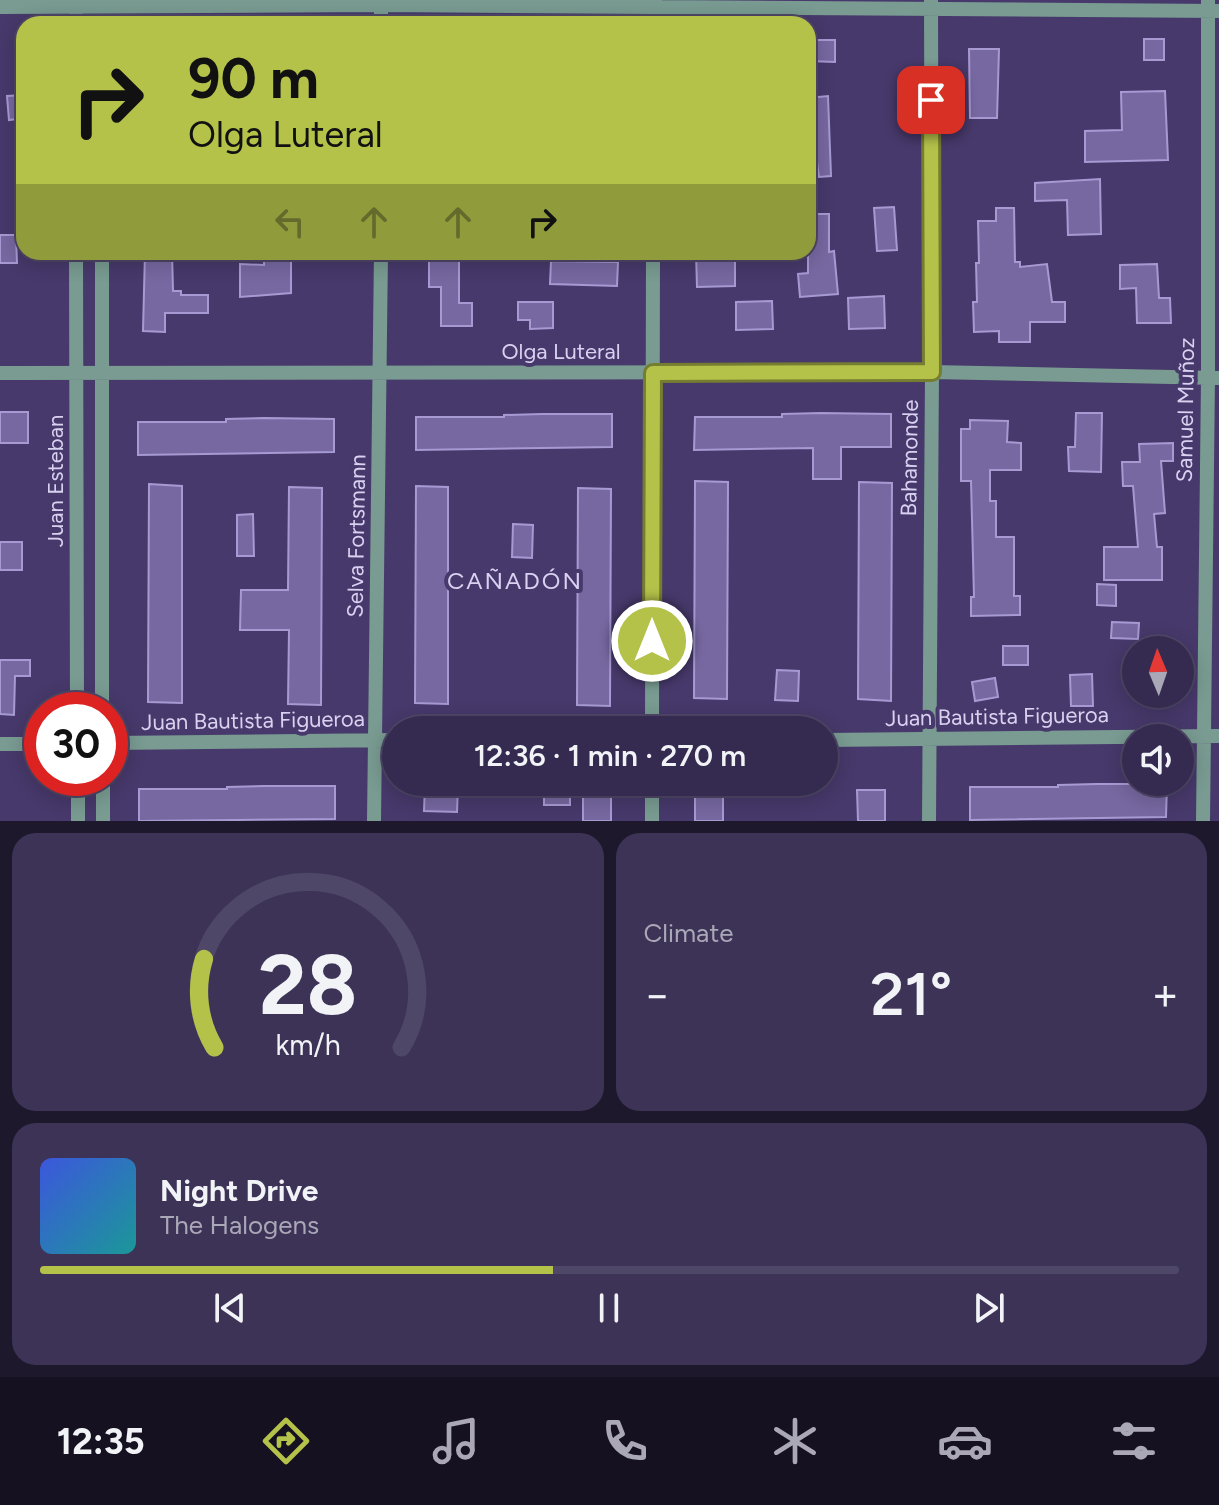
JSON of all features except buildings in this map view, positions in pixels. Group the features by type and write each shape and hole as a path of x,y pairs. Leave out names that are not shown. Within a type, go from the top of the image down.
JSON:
{"street":[{"path":"0,7 76,3 381,2 1211,7"},
{"name":"Bahamonde","path":"929,821 931,5"},
{"name":"Samuel Muñoz","path":"1203,821 1214,378 1211,7"},
{"name":"Juan Esteban","path":"76,260 77,692"},
{"path":"102,260 102,692"},
{"name":"Selva Fortsmann","path":"374,821 381,260"},
{"path":"652,716 653,260"},
{"name":"Olga Luteral","path":"0,373 932,372 1214,378"},
{"name":"Juan Bautista Figueroa","path":"838,740 1219,736"},
{"name":"Juan Bautista Figueroa","path":"128,743 382,740"},
{"path":"0,744 24,744"},
{"path":"78,796 78,821"},
{"path":"103,796 103,821"},
{"path":"652,796 652,821"}],"district":[{"name":"CAÑADÓN","path":"515,581"}],"route":[{"path":"652,641 653,373 932,372 931,100"}]}
